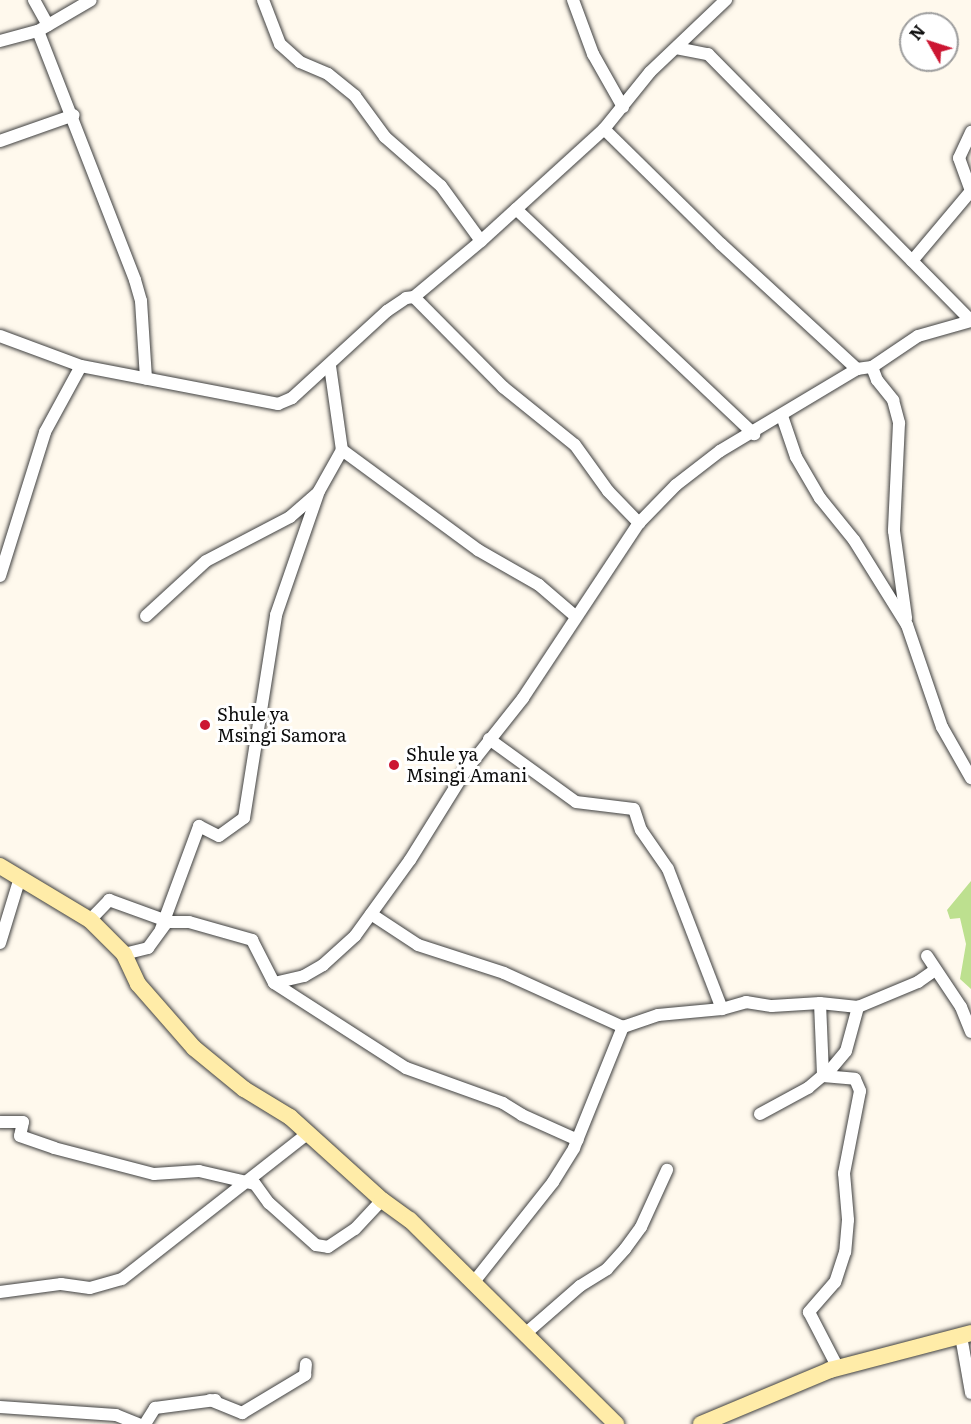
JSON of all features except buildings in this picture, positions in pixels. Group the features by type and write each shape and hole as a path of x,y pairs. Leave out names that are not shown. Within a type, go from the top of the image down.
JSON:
{"street":[{"path":"34,0 135,280 141,301 146,379"},
{"path":"0,41 43,28 91,0"},
{"path":"263,0 280,44 300,62 328,74 355,96 385,137 441,186 481,241"},
{"path":"573,0 593,54 623,107"},
{"path":"0,336 81,366 278,404 292,398 387,312 406,298 414,297 481,241 604,129 650,72 726,0"},
{"path":"274,983 304,976 323,965 341,951 371,914 489,740 523,698 575,616 639,523 676,485 720,451 754,434 857,369 872,367 918,336 971,321 842,192 786,129 708,54 676,48"},
{"path":"0,141 74,115"},
{"path":"604,129 721,244 857,369"},
{"path":"912,261 971,191 959,158 971,132"},
{"path":"516,208 754,434"},
{"path":"414,297 503,387 575,445 608,491 639,523"},
{"path":"0,576 45,432 81,366"},
{"path":"124,954 148,948 163,925 199,826 219,836 244,818 276,615 319,491 342,450 330,366"},
{"path":"872,367 877,380 893,400 899,423 894,531 907,625 942,727 971,778"},
{"path":"782,416 796,457 820,498 867,559 907,625"},
{"path":"342,450 478,550 539,585 575,616"},
{"path":"146,616 206,561 291,517 319,491"},
{"path":"489,740 576,802 634,808 641,830 668,870 722,1009"},
{"path":"0,866 19,881 90,920 124,954 138,984 194,1048 308,1133 382,1200 410,1220 616,1424"},
{"path":"0,943 19,881"},
{"path":"90,920 109,900 163,925"},
{"path":"371,914 418,945 504,973 623,1027 658,1015 722,1009 746,1002 772,1006 820,1003 858,1007 918,982 935,970"},
{"path":"163,925 167,922 189,921 252,940 274,983 406,1068 503,1102 522,1115 578,1140"},
{"path":"927,956 961,1007 971,1032"},
{"path":"820,1003 823,1076"},
{"path":"760,1114 823,1076 846,1051 858,1007"},
{"path":"473,1283 553,1182 578,1140 623,1027"},
{"path":"823,1076 855,1079 860,1091 844,1173 848,1197 845,1252 835,1282 809,1312 838,1368"},
{"path":"0,1122 22,1122 20,1136 54,1148 154,1174 199,1171 255,1184 277,1211 316,1245 328,1247 355,1229 382,1200"},
{"path":"0,1292 61,1284 90,1288 122,1279 308,1133"},
{"path":"525,1334 579,1286 607,1269 625,1249 641,1227 667,1170"},
{"path":"701,1424 838,1368 966,1335 971,1393"},
{"path":"210,1400 242,1413 305,1375 306,1364"},
{"path":"145,1424 155,1408 227,1398"},
{"path":"0,1407 43,1418 116,1415 138,1424"}],"green space":[{"path":"971,881 971,989 960,979 966,944 960,918 950,919 947,910"}],"place":[{"name":"Shule ya Msingi Samora","path":"205,725"},
{"name":"Shule ya Msingi Amani","path":"394,765"}]}
